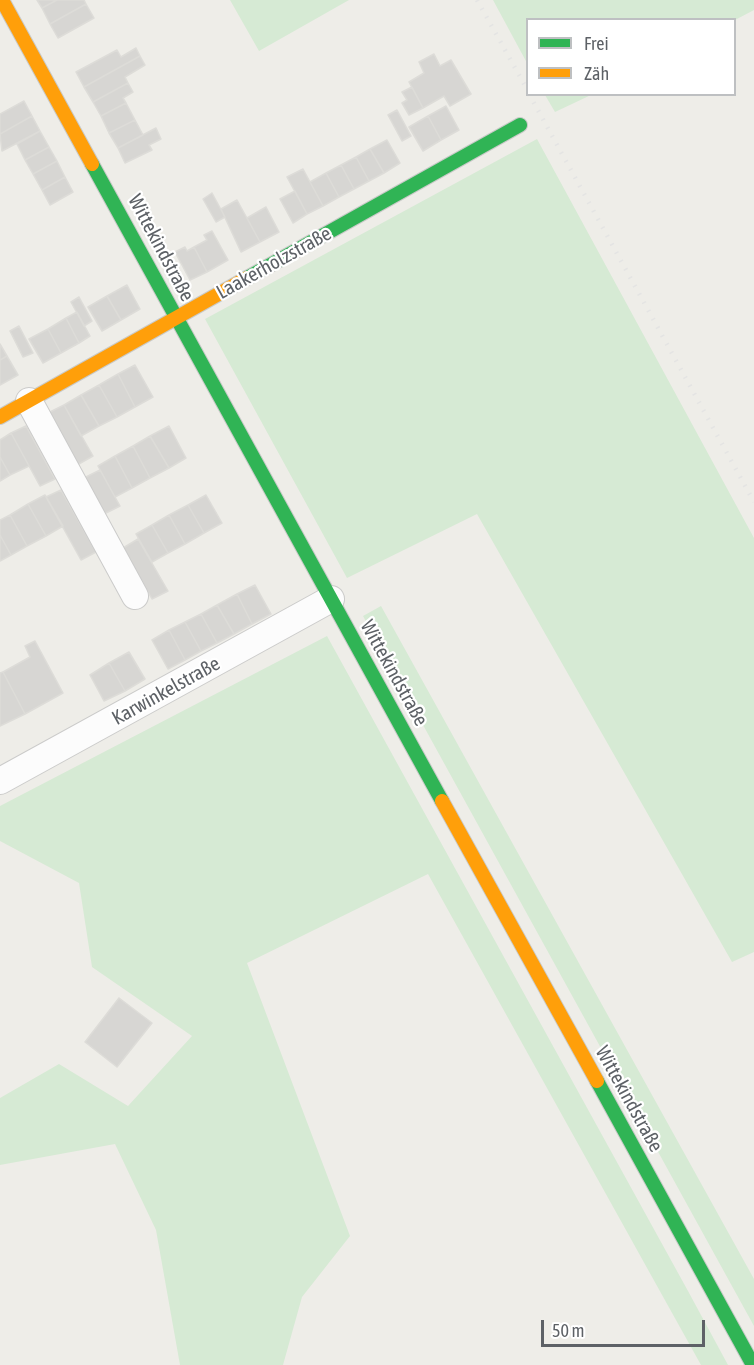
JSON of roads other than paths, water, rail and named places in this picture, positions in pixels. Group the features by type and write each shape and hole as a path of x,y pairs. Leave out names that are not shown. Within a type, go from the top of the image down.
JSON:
{"main road":[{"name":"Wittekindstraße","path":"2,0 753,1365"},
{"name":"Laakerholzstraße","path":"0,417 520,125"}],"street":[{"path":"29,401 135,597"},
{"name":"Karwinkelstraße","path":"0,782 331,598"}],"railway":[{"path":"477,0 526,87"},
{"path":"530,96 754,502"}]}
